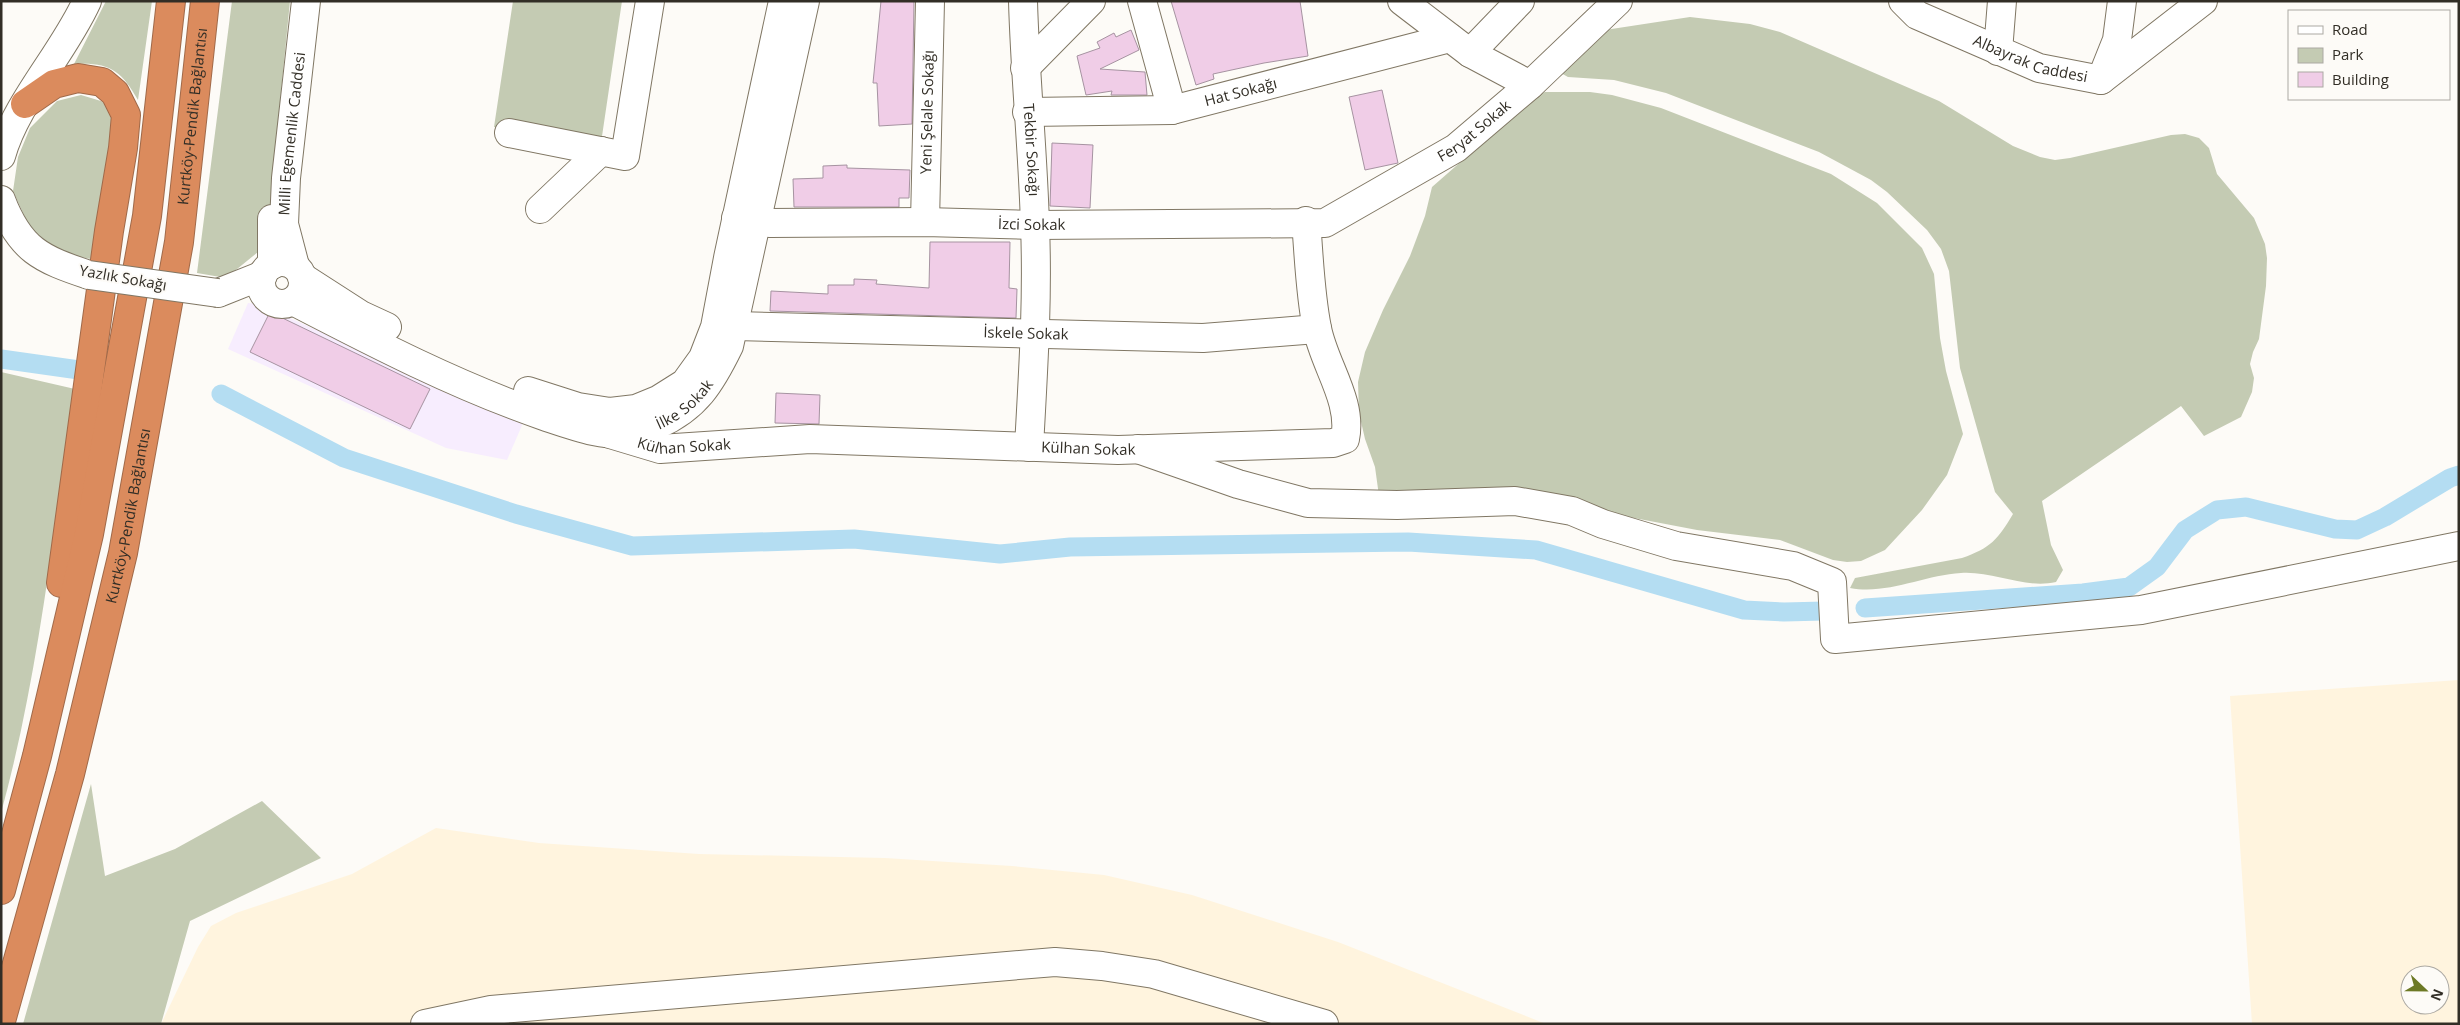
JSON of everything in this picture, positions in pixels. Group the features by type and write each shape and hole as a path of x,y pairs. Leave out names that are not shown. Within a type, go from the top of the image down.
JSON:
{"highway":[{"path":"1,890 37,756 89,534 146,216 171,1"},
{"name":"Kurtköy-Pendik Bağlantısı","path":"1,1020 70,774 123,552 179,242 205,1"},
{"path":"195,100 215,1"},
{"path":"25,104 54,84 78,78 102,82 115,93 126,115 123,148 109,232 37,756"}],"street":[{"path":"1,156 10,129 62,49 87,1"},
{"name":"Milli Egemenlik Caddesi","path":"282,280 272,209 296,1"},
{"name":"Milli Egemenlik Caddesi","path":"282,280 286,178 306,1"},
{"path":"509,133 626,156 650,1"},
{"name":"İlke Sokak","path":"282,280 429,368 510,404 576,427 610,434 638,433 670,419 697,400 715,375 729,346 734,326 747,220 783,1"},
{"name":"İlke Sokak","path":"282,280 513,387 578,407 610,412 636,409 658,400 685,383 703,358 715,327 747,220 805,1"},
{"name":"Yeni Şelale Sokağı","path":"925,222 930,1"},
{"name":"Tekbir Sokağı","path":"1023,1 1024,68 1035,225 1036,334 1029,447"},
{"path":"1024,68 1091,1"},
{"path":"1142,1 1172,110"},
{"path":"1402,1 1460,46 1530,85"},
{"path":"1460,46 1520,1"},
{"name":"Feryat Sokak","path":"1306,221 1325,223 1456,148 1530,85 1618,1"},
{"name":"Albayrak Caddesi","path":"1903,1 1917,15 2038,68 2101,80 2203,1"},
{"path":"1998,51 2002,1"},
{"path":"2101,80 2117,40 2122,1"},
{"name":"Hat Sokağı","path":"1027,112 1172,110 1460,46"},
{"path":"540,209 601,151"},
{"name":"Yazlık Sokağı","path":"1,200 8,218 28,248 53,263 89,275 218,293 282,280"},
{"name":"İzci Sokak","path":"747,220 1035,225 1306,221"},
{"name":"Külhan Sokak","path":"610,434 660,449 810,438 1029,447 1138,449 1334,444 1345,439 1347,427 1343,404 1317,329 1306,221"},
{"name":"İskele Sokak","path":"734,326 1203,338 1317,329"},
{"path":"1138,449 1238,484 1308,504 1397,505 1515,501 1572,511 1603,524 1676,546 1792,566 1832,582 1835,639 2140,610 2459,546"},
{"path":"425,1024 491,1010 1055,962 1102,966 1154,974 1324,1024"}],"shaded area":[{"path":"248,303 259,304 523,423 507,460 446,448 228,349"},
{"path":"2459,680 2459,1024 2252,1024 2230,696"},
{"path":"436,828 539,843 699,854 885,858 1012,866 1104,875 1192,895 1338,942 1546,1024 161,1024 198,947 211,926 236,913 352,874"}],"green space":[{"path":"106,1 152,1 138,100 126,81 113,70 96,65 74,64"},
{"path":"232,1 290,1 269,214 258,252 226,278 197,273"},
{"path":"513,1 622,1 601,143 494,127"},
{"path":"1690,17 1750,24 1780,32 1939,101 2013,146 2040,157 2055,160 2070,158 2171,135 2185,134 2199,138 2209,148 2217,174 2254,218 2265,244 2267,258 2266,286 2259,339 2250,364 2254,378 2252,392 2241,417 2204,436 2181,406 2042,501 2051,545 2063,570 2056,582 2044,584 2021,582 1973,573 1961,573 1878,589 1850,588 1855,578 1962,558 1972,554 1993,542 2013,514 1995,492 1960,368 1949,271 1941,249 1927,230 1887,192 1871,180 1819,152 1666,93 1614,80 1568,77 1559,72 1605,30"},
{"path":"1545,92 1590,92 1612,95 1661,108 1831,174 1877,203 1922,248 1934,274 1940,338 1946,371 1963,434 1947,475 1922,510 1885,550 1861,561 1847,562 1833,560 1780,540 1697,530 1592,510 1379,496 1375,467 1365,439 1359,413 1358,382 1365,352 1383,310 1410,256 1425,216 1432,187 1537,95"},
{"path":"81,95 101,101 111,108 114,119 96,260 60,253 32,233 13,191 18,157 30,128 57,101"},
{"path":"1,372 75,389 44,603 26,708 1,813"},
{"path":"91,784 105,876 175,849 262,801 321,858 190,921 161,1024 23,1024"}],"building":[{"path":"881,1 914,1 912,124 879,126 877,83 873,83"},
{"path":"1171,1 1300,1 1308,56 1213,74 1214,79 1196,85"},
{"path":"1131,30 1139,50 1100,69 1145,72 1147,95 1111,95 1112,91 1086,95 1077,56 1100,48 1097,42 1114,33 1116,37"},
{"path":"1382,90 1398,163 1365,170 1349,97"},
{"path":"1052,143 1093,145 1090,208 1050,206"},
{"path":"847,165 847,168 910,170 909,198 899,198 899,207 794,207 793,179 823,178 823,166"},
{"path":"930,242 1010,242 1009,288 1017,289 1016,318 770,311 771,291 828,294 828,285 854,285 854,279 877,280 876,284 929,288"},
{"path":"270,312 430,389 410,429 250,352"},
{"path":"776,393 820,395 819,424 775,423"}],"waterway":[{"path":"1,359 79,370"},
{"path":"221,394 344,458 516,514 632,546 854,539 1000,554 1070,547 1408,542 1536,550 1744,610 1824,611"},
{"path":"1865,608 2083,593 2129,587 2157,567 2185,530 2217,510 2246,507 2335,529 2357,530 2385,517 2450,478 2459,475"}]}
